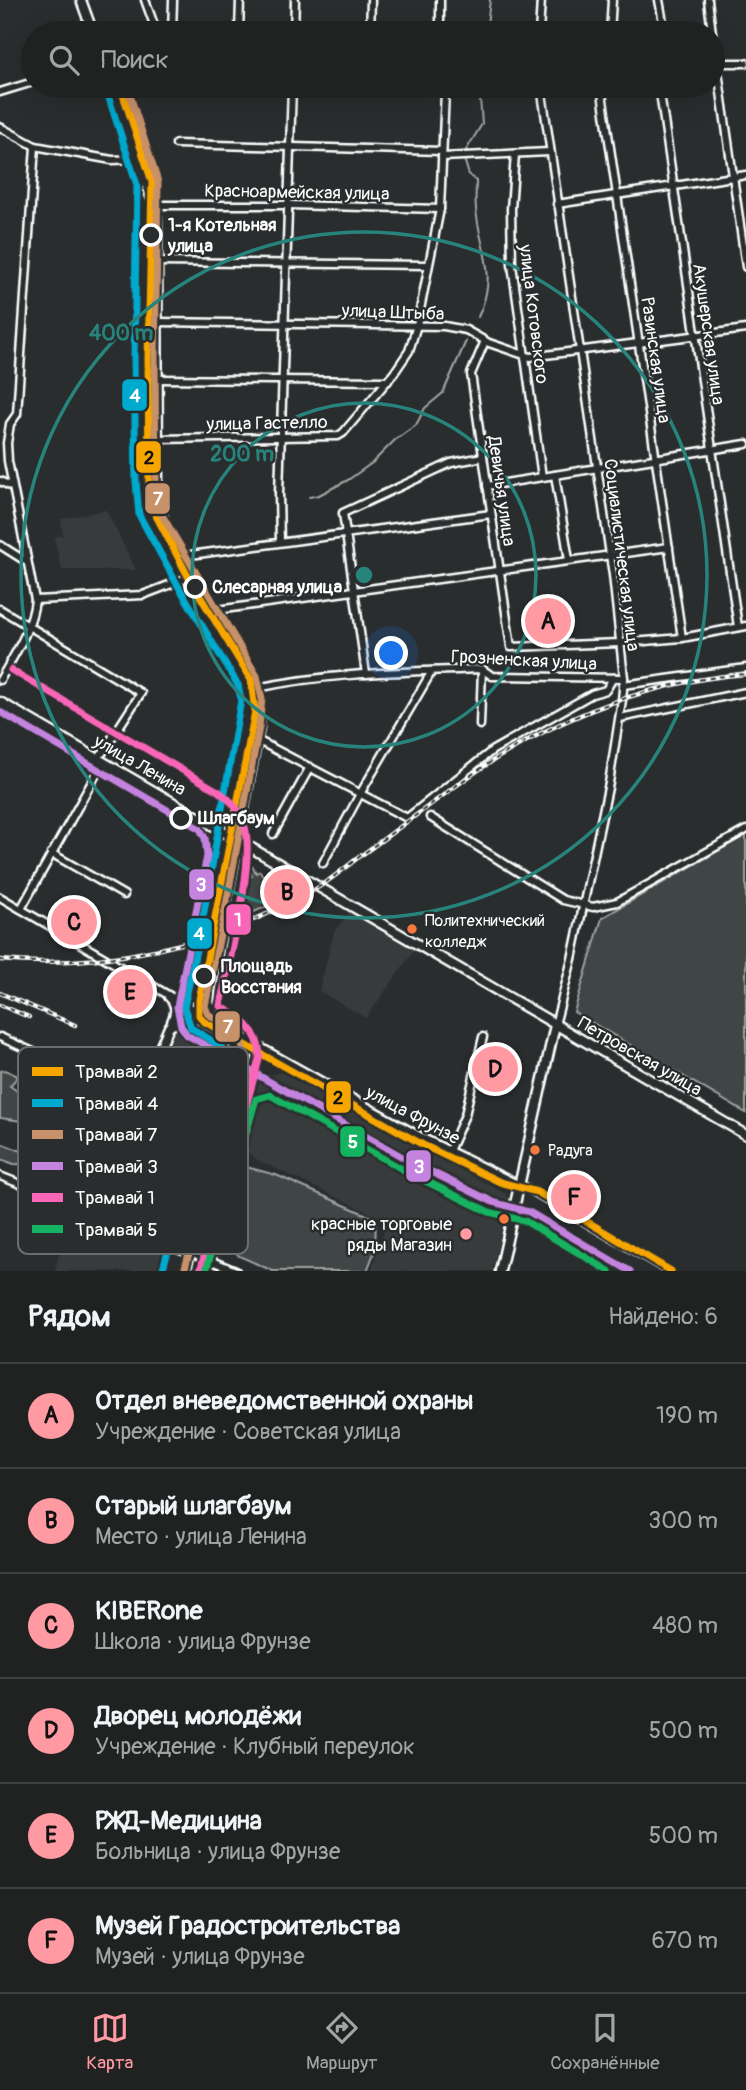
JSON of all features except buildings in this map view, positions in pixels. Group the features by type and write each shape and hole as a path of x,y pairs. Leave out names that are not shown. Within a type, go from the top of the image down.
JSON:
{"main road":[{"path":"81,0 89,21"},
{"path":"116,98 154,205 158,232 158,503 167,529 245,661 257,688 261,706 210,990 209,1003 217,1022"},
{"name":"улица Ленина","path":"0,702 555,1025"},
{"path":"160,1047 169,1027 194,1010 210,990"},
{"path":"500,1271 555,1025"},
{"name":"Петровская улица","path":"555,1025 746,1135"},
{"path":"244,1038 247,1047"},
{"path":"185,1271 189,1254"}],"street":[{"path":"145,0 153,21"},
{"path":"172,21 173,0"},
{"path":"239,21 240,0"},
{"path":"294,21 295,0"},
{"path":"370,21 371,0"},
{"path":"440,0 440,21"},
{"path":"540,21 541,0"},
{"path":"611,21 612,0"},
{"path":"659,0 662,21"},
{"path":"708,0 711,21"},
{"path":"725,63 746,63"},
{"path":"0,92 21,86"},
{"path":"279,542 292,98"},
{"name":"улица Гастелло","path":"157,439 338,436 344,433 388,381 409,351 417,325 440,209 442,98"},
{"name":"Социалистическая улица","path":"542,98 610,555 623,682 609,783 572,959 555,1025"},
{"name":"Разинская улица","path":"603,98 682,638"},
{"name":"Акушерская улица","path":"661,98 738,628"},
{"path":"721,98 746,267"},
{"path":"0,127 34,146 112,160 139,159"},
{"path":"176,144 442,154 549,152"},
{"path":"0,680 34,616 35,600 12,486 7,443 10,424 17,414 34,146"},
{"name":"улица Котовского","path":"515,154 511,239 542,477"},
{"path":"557,204 746,175"},
{"name":"Красноармейская улица","path":"154,205 440,209"},
{"path":"158,262 428,265"},
{"name":"улица Штыба","path":"158,322 417,325 466,330 485,341 530,357 746,329"},
{"name":"Девичья улица","path":"485,341 471,374 511,647 620,643"},
{"path":"158,379 388,381"},
{"path":"487,486 746,444"},
{"path":"366,674 343,513 451,463 483,457"},
{"path":"555,475 569,560"},
{"path":"0,481 12,486"},
{"path":"183,556 491,514"},
{"path":"0,545 27,562"},
{"path":"217,610 669,547"},
{"path":"35,600 143,595 195,575"},
{"path":"0,608 141,692 103,752 21,909"},
{"path":"620,643 682,638 746,626"},
{"name":"Грозненская улица","path":"257,688 297,679 432,671 482,669 492,676 613,678 623,682 746,668"},
{"path":"480,725 482,669"},
{"path":"323,863 432,671"},
{"path":"257,740 407,818 493,750 589,696 606,690 613,678"},
{"path":"620,718 746,692"},
{"path":"273,834 310,768"},
{"path":"430,817 564,900 582,906 604,906 617,902 746,830"},
{"path":"51,853 124,895"},
{"name":"улица Фрунзе","path":"0,897 244,1038 449,1151 518,1184 669,1271"},
{"path":"162,991 173,1001 175,1011 169,1027"},
{"path":"194,1010 209,1003"},
{"path":"0,1037 22,1047"},
{"path":"449,1151 463,1123 484,1037"},
{"path":"0,1176 18,1183"},
{"path":"195,1254 236,1271"}],"shaded area":[{"path":"106,510 136,570 62,570 54,537 63,535 61,519"},
{"path":"746,835 746,1113 574,1012 602,918"},
{"path":"253,867 256,873 260,871 263,876 267,874 270,881 276,879 279,885 284,883 298,892 234,921 239,906 244,904 242,898 246,897 244,891 247,890 247,879 252,876 250,869"},
{"path":"351,910 414,951 366,1018 319,991 334,932"},
{"path":"194,1023 222,1038 229,1047 204,1047 202,1043 199,1045 187,1026"},
{"path":"192,1025 229,1041 232,1047 163,1047 178,1028"},
{"path":"5,1070 18,1076 10,1086 18,1092 18,1120 0,1118 0,1071"},
{"path":"280,1072 506,1194 509,1200 492,1271 371,1271 387,1221 259,1161 248,1153 248,1110 258,1078"},
{"path":"0,1143 18,1150 18,1164 0,1159"},
{"path":"248,1168 276,1175 376,1219 375,1250 367,1271 273,1271 237,1254 248,1254"},
{"path":"59,1254 170,1254 164,1271 55,1271"}],"waterway":[{"path":"487,21 490,0"},
{"path":"465,152 482,124 480,98"},
{"path":"465,162 469,175 476,181 476,209 488,274 484,301 478,317"},
{"path":"309,497 319,495 348,480 416,425 425,408 443,393 466,341"}],"railway":[{"path":"0,960 79,961 119,957 197,940 235,927 272,912 314,890 486,765 555,726 592,710 667,686 746,674"},
{"path":"0,993 75,1025"},
{"path":"0,1005 29,1017"}],"tram line":[{"name":"4","path":"109,98 137,185 134,358 139,515 238,685 241,700 204,912 184,1007 191,1028 222,1047"},
{"name":"2","path":"124,98 152,182 148,358 149,485 152,508 189,578 251,680 255,711 199,1000 199,1015 203,1021 425,1146 500,1182 537,1192 671,1271"},
{"name":"7","path":"131,98 158,182 155,358 156,481 159,510 257,676 262,699 224,916 205,1006 208,1014 239,1034 243,1047"},
{"name":"1","path":"11,670 218,791 240,814 247,840 247,861 235,939 220,1006 248,1025 259,1047 260,1056 248,1099"},
{"name":"3","path":"0,712 200,829 205,838 207,856 177,1007 181,1026 187,1035 208,1047"},
{"name":"3","path":"248,1070 415,1164 493,1202 529,1212 630,1271"},
{"name":"5","path":"248,1127 256,1099 270,1095 411,1174 489,1212 525,1221 609,1271"},
{"name":"4","path":"163,1268 167,1254"},
{"name":"7","path":"184,1271 189,1254"},
{"name":"1","path":"200,1271 205,1254"},
{"name":"5","path":"206,1271 211,1254"}],"place":[{"name":"1-я Котельная улица","path":"151,235"},
{"name":"Слесарная улица","path":"195,587"},
{"name":"Отдел вневедомственной охраны","path":"548,621"},
{"name":"Шлагбаум","path":"181,818"},
{"name":"Старый шлагбаум","path":"287,892"},
{"name":"KIBERone","path":"74,922"},
{"name":"Политехнический колледж","path":"412,929"},
{"name":"Площадь Восстания","path":"204,976"},
{"name":"РЖД-Медицина","path":"130,992"},
{"name":"Дворец молодёжи","path":"495,1069"},
{"name":"Радуга","path":"535,1150"},
{"name":"Музей Градостроительства","path":"574,1197"},
{"name":"красные торговые ряды Магазин","path":"466,1234"}]}
